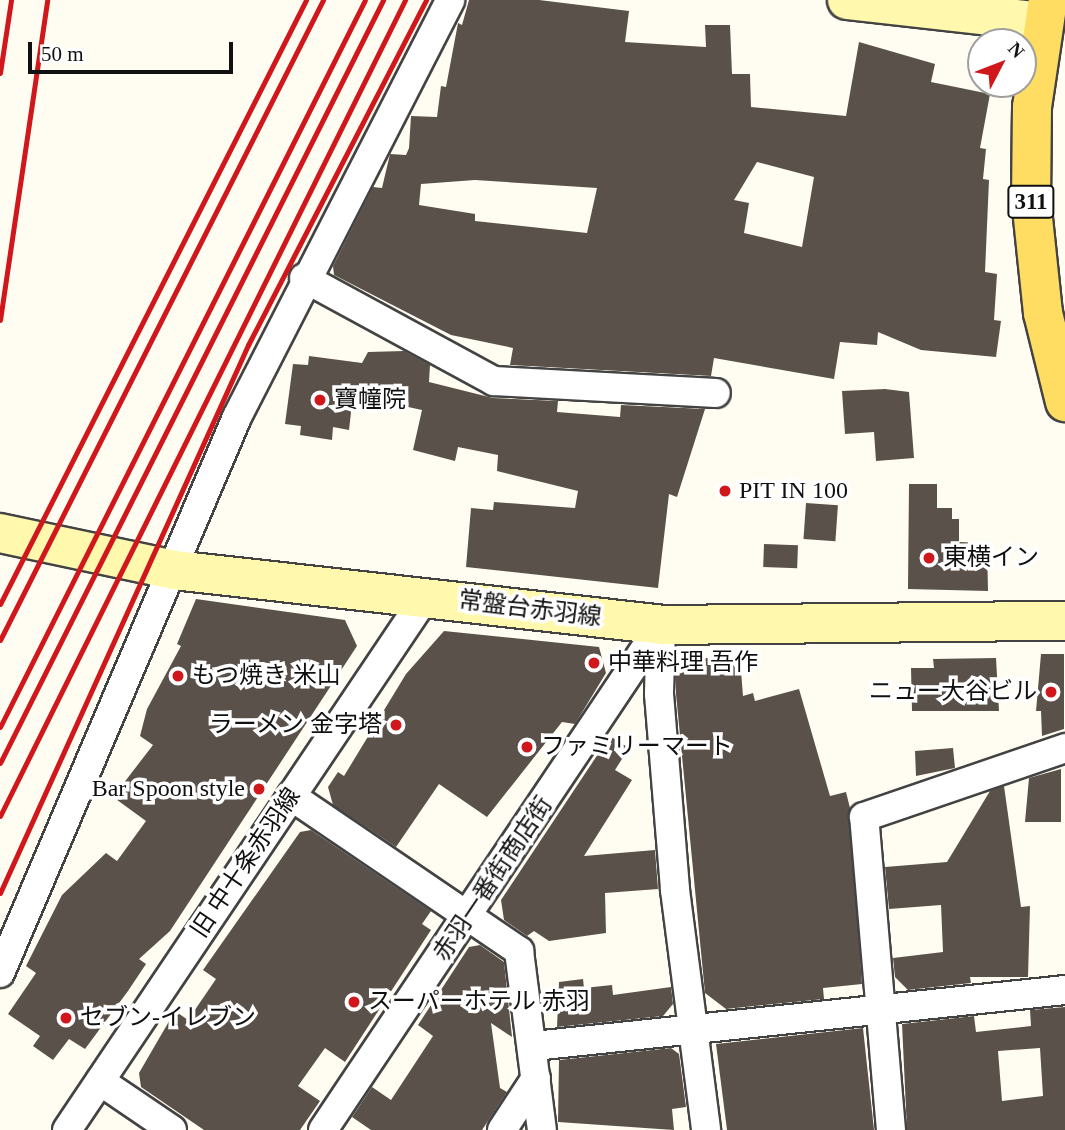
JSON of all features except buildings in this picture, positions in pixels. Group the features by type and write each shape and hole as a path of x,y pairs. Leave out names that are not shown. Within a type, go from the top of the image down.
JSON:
{"main road":[{"path":"847,0 1046,11"},
{"name":"311","path":"1046,11 1032,107 1032,222 1043,313 1065,402"},
{"name":"常盤台赤羽線","path":"0,533 174,570 426,596 661,625 1065,621"}],"street":[{"path":"0,973 304,278 450,0"},
{"path":"304,278 494,381 716,393"},
{"name":"旧 中十条赤羽線","path":"67,1130 426,596"},
{"path":"661,625 659,694 692,1026 706,1130"},
{"name":"赤羽一番街商店街","path":"323,1130 468,918 661,625"},
{"path":"891,1130 883,1006 864,817 1065,748"},
{"path":"291,796 519,951 534,1046 542,1130"},
{"path":"534,1046 692,1026 1065,990"},
{"path":"502,1130 536,1078"},
{"path":"100,1081 172,1130"}],"railway":[{"path":"0,73 11,0"},
{"path":"0,320 47,0"},
{"path":"0,604 306,0"},
{"path":"0,640 323,0"},
{"path":"0,727 365,0"},
{"path":"0,763 383,0"},
{"path":"0,816 405,0"},
{"path":"0,893 248,345 426,0"}],"place":[{"name":"寶幢院","path":"320,400"},
{"name":"PIT IN 100","path":"725,491"},
{"name":"東横イン","path":"929,558"},
{"name":"中華料理 吾作","path":"594,663"},
{"name":"もつ焼き 米山","path":"178,676"},
{"name":"ニュー大谷ビル","path":"1051,692"},
{"name":"ラーメン 金字塔","path":"396,725"},
{"name":"ファミリーマート","path":"527,747"},
{"name":"Bar Spoon style","path":"259,789"},
{"name":"スーパーホテル 赤羽","path":"354,1002"},
{"name":"セブン-イレブン","path":"66,1018"}]}
